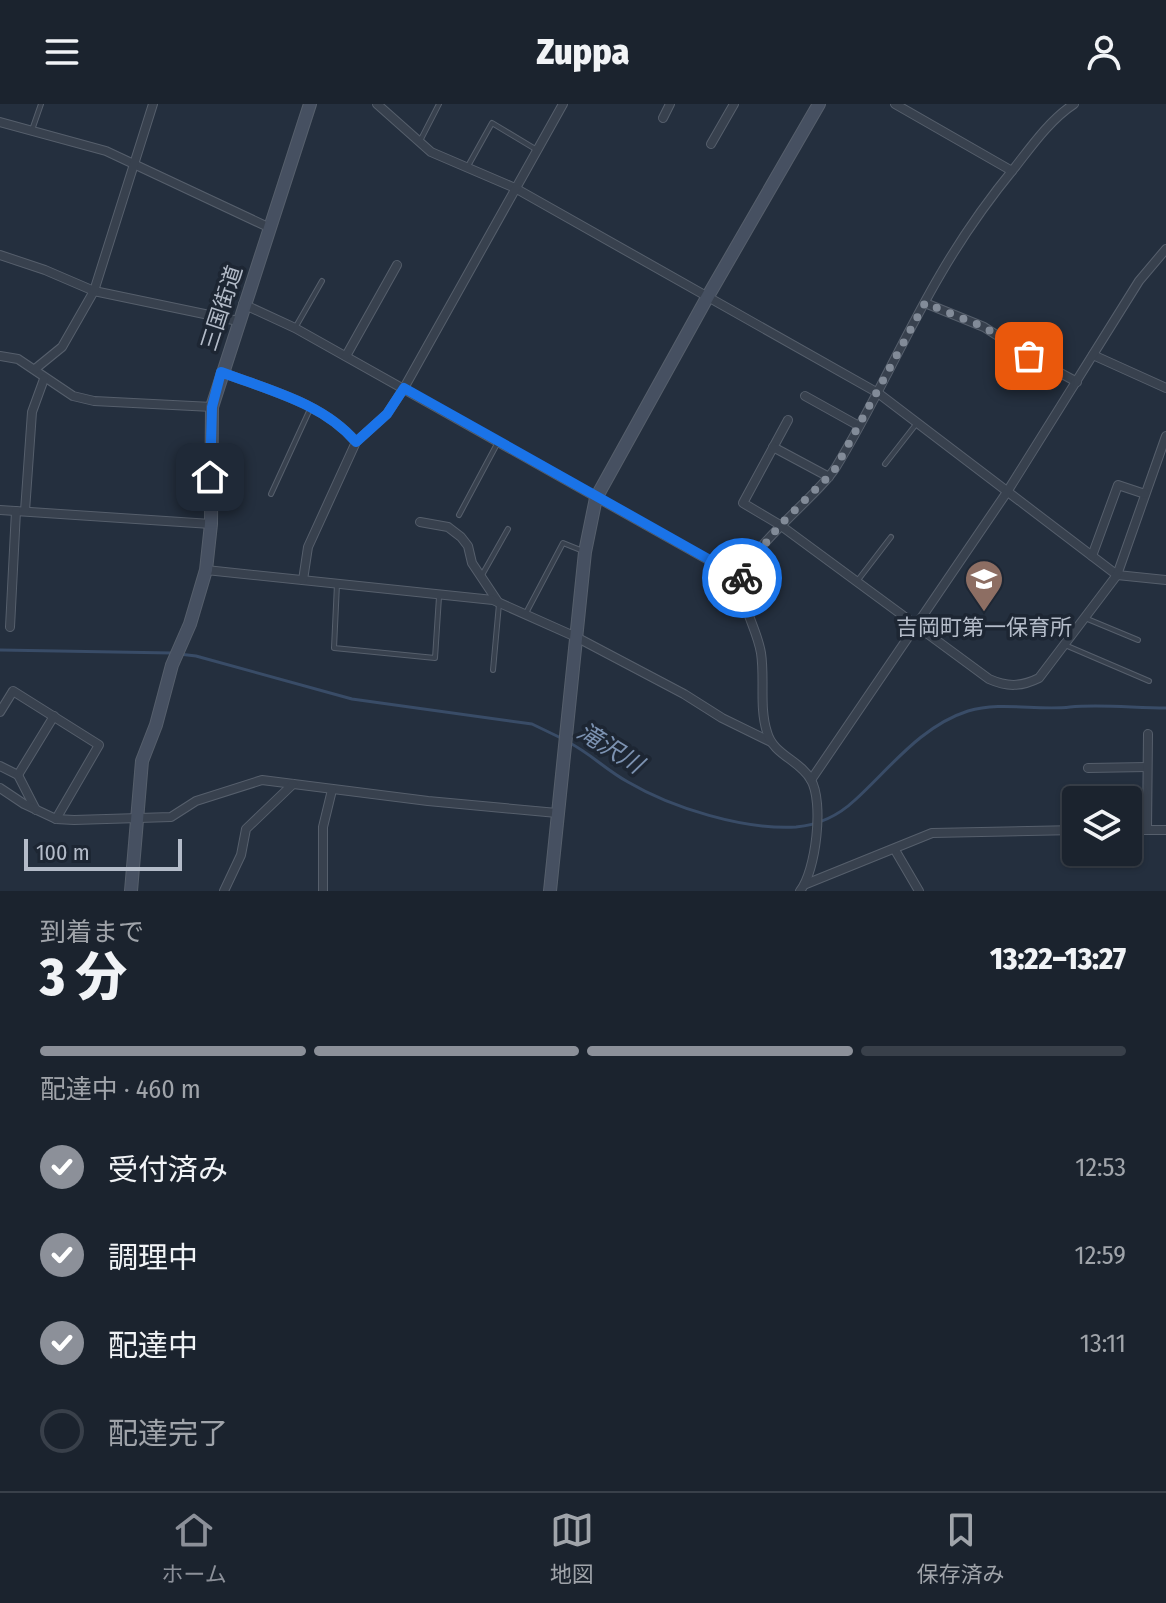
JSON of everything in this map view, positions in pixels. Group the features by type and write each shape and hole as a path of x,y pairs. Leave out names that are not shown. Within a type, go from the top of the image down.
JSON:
{"street":[{"path":"35,369 62,347 94,291 153,104"},
{"name":"三国街道","path":"138,818 142,761 206,570 211,524 212,407 310,104"},
{"path":"377,104 431,152 515,188 878,393 1117,575 1166,580"},
{"path":"303,580 308,547 356,442 387,414 404,388 563,104"},
{"path":"663,118 670,104"},
{"path":"711,144 734,104"},
{"path":"550,891 585,552 596,498 819,104"},
{"path":"895,104 1012,171"},
{"path":"771,742 764,720 761,654 745,605 742,579 747,567 780,525 829,477 964,238 1035,142 1074,104"},
{"path":"0,122 106,151 268,227"},
{"path":"811,780 1007,492 1139,281 1166,249"},
{"path":"0,255 94,291 238,321"},
{"path":"346,356 397,265"},
{"path":"925,303 984,327 1077,382"},
{"path":"243,304 346,356 742,579"},
{"path":"1093,355 1166,388"},
{"path":"0,356 18,359 73,396 94,401 212,407"},
{"path":"221,372 311,407 342,425 356,442"},
{"path":"10,627 32,412 44,379"},
{"path":"805,396 859,426"},
{"path":"788,420 743,503 780,525 989,679 1006,686 1039,678 1117,575 1166,436"},
{"path":"773,447 829,477"},
{"path":"1092,556 1118,485 1145,494"},
{"path":"0,510 211,524"},
{"path":"420,522 448,527 461,537 468,546 472,563 499,602"},
{"path":"206,570 499,602 576,637 684,694 722,718 771,742 811,780 815,794 817,839 814,864 803,887"},
{"path":"0,712 13,691 99,745 56,819"},
{"path":"18,775 54,716"},
{"path":"1147,830 1148,734"},
{"path":"0,766 18,775 36,810"},
{"path":"1088,768 1147,767"},
{"path":"0,802 1,788 56,819 98,821 171,817 196,801 262,780 557,813"},
{"path":"224,891 241,855 246,829 293,784"},
{"path":"323,891 323,827 332,790"},
{"path":"131,891 138,818"},
{"path":"803,887 932,833 1062,830"},
{"path":"1142,830 1166,830"},
{"path":"895,850 919,891"}],"lane":[{"path":"31,132 41,104"},
{"path":"419,143 439,104"},
{"path":"468,166 492,123 537,150"},
{"path":"295,328 322,281"},
{"path":"271,494 311,407"},
{"path":"885,464 917,423"},
{"path":"459,515 499,442"},
{"path":"481,577 508,529"},
{"path":"857,582 891,537"},
{"path":"526,613 563,543 585,552"},
{"path":"337,583 334,648 435,658 439,594"},
{"path":"493,670 499,602"},
{"path":"1085,618 1138,640"},
{"path":"1065,645 1149,681"}],"waterway":[{"name":"滝沢川","path":"0,650 172,653"},
{"name":"滝沢川","path":"179,654 352,699 532,724 561,738"},
{"name":"滝沢川","path":"568,742 646,792 687,808 754,825 796,827 820,822 842,810 921,737 968,711 1006,706 1166,708"}],"way so far":[{"path":"742,578 780,525 834,471 925,303 984,327 1029,356"}],"place":[{"name":"吉岡町第一保育所","path":"984,613"}],"route":[{"path":"210,477 212,407 221,372 318,410 342,425 356,442 387,414 404,388 742,578"}]}
